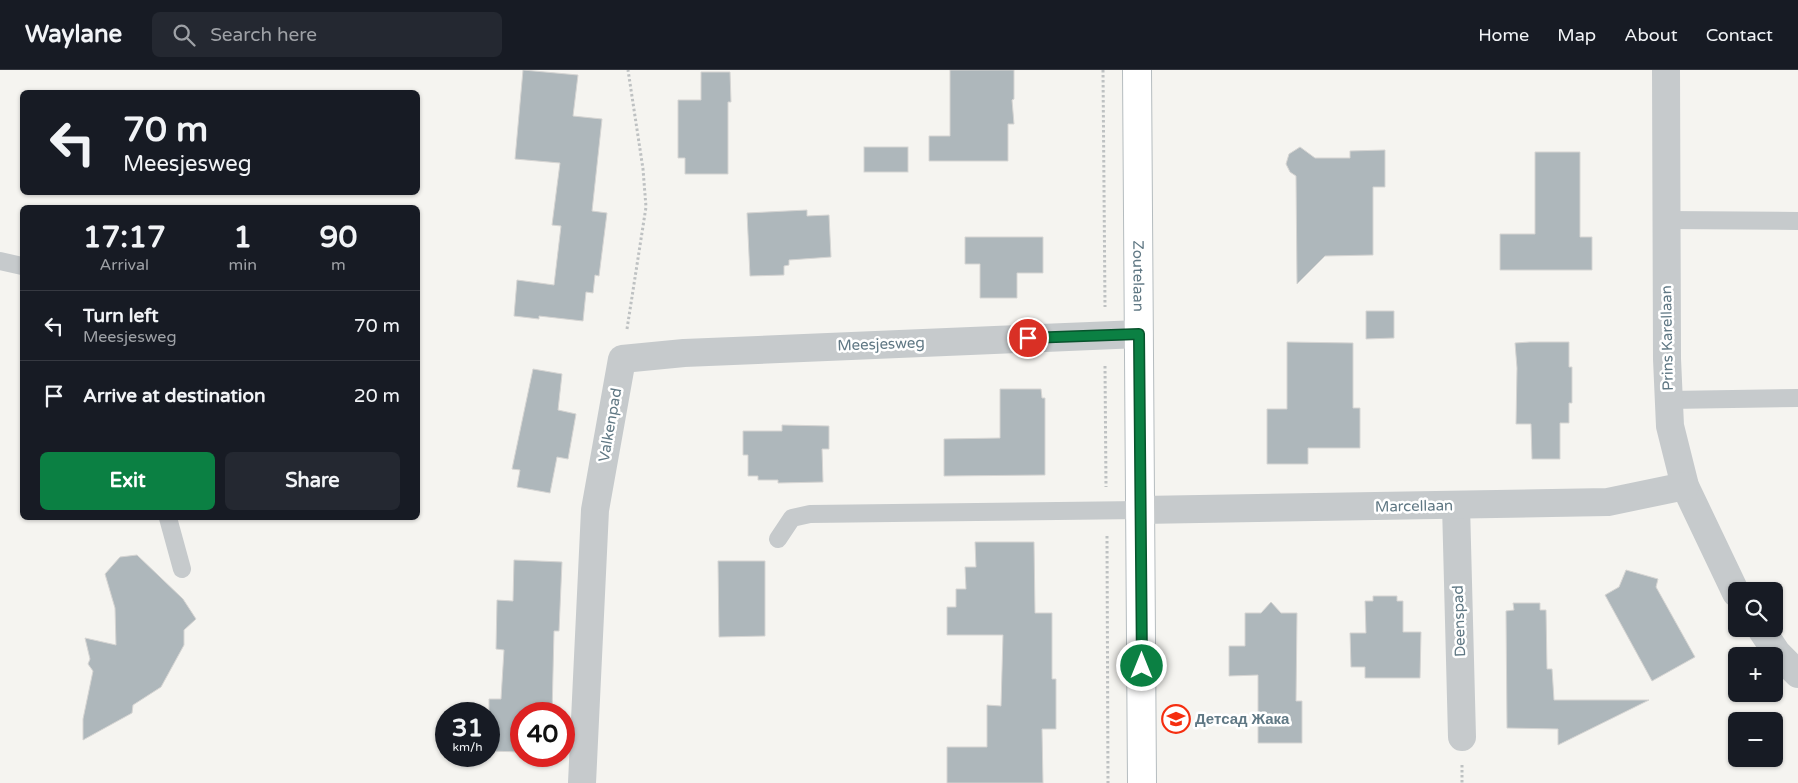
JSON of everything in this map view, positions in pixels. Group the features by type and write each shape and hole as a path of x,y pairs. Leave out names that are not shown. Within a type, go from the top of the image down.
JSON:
{"street":[{"name":"Zoutelaan","path":"1138,70 1142,783"},
{"name":"Prins Karellaan","path":"1666,70 1665,220 1670,426 1685,486 1731,582"},
{"name":"Meesjesweg","path":"622,359 694,352 1139,334"},
{"name":"Valkenpad","path":"582,783 595,510 622,359"},
{"name":"Marcellaan","path":"1141,510 1608,502 1685,486"},
{"name":"Deenspad","path":"1456,505 1462,737"},
{"path":"1766,637 1777,653 1798,674"}],"lane":[{"path":"1665,220 1798,221"},
{"path":"0,261 20,266"},
{"path":"1669,400 1798,398"},
{"path":"778,539 792,518 810,514 1141,510"},
{"path":"169,520 182,569"}],"path":[{"path":"622,359 646,207 643,169 628,70"},
{"path":"1103,70 1108,783"}],"building":[{"path":"523,70 578,75 573,116 602,119 592,211 607,213 599,276 595,275 593,293 586,292 583,321 539,316 539,319 514,316 517,280 554,285 561,226 552,225 560,163 515,159"},
{"path":"950,70 1014,70 1014,99 1012,100 1014,124 1008,124 1008,161 929,161 929,136 950,136"},
{"path":"701,72 730,72 731,102 728,102 728,174 685,174 685,158 678,158 678,100 701,100"},
{"path":"864,147 908,147 908,172 864,172"},
{"path":"1300,147 1315,158 1350,158 1350,151 1385,150 1385,187 1373,187 1373,255 1325,256 1297,284 1296,176 1290,172 1286,164 1289,154"},
{"path":"1535,152 1580,152 1580,237 1592,237 1592,270 1500,270 1500,234 1535,234"},
{"path":"807,210 807,216 829,215 831,257 789,260 789,265 784,266 784,275 750,276 747,213"},
{"path":"965,237 1043,237 1043,273 1017,273 1017,298 980,298 980,264 965,264"},
{"path":"1366,311 1394,311 1394,338 1366,339"},
{"path":"1287,342 1353,343 1353,408 1360,408 1360,448 1308,448 1308,464 1267,464 1267,409 1287,409"},
{"path":"1569,342 1569,367 1572,367 1572,403 1569,403 1569,423 1560,423 1560,459 1532,459 1531,424 1516,424 1517,368 1515,343"},
{"path":"533,369 562,374 558,410 576,414 568,459 557,457 550,493 517,487 520,470 512,469"},
{"path":"1000,389 1041,389 1042,398 1045,398 1045,475 944,476 944,439 1000,438"},
{"path":"782,425 829,426 829,449 822,449 823,482 778,483 778,480 758,480 758,476 748,476 748,455 743,455 743,431 782,431"},
{"path":"975,542 1034,542 1035,613 1052,613 1052,679 1056,679 1056,729 1042,729 1043,783 947,783 947,747 987,747 987,705 1001,706 1003,635 947,635 947,607 956,607 956,589 966,589 965,567 976,567"},
{"path":"137,555 183,599 196,619 184,630 184,645 161,687 133,705 132,713 83,740 83,719 93,671 88,664 90,659 85,638 116,645 115,608 105,574 120,557"},
{"path":"514,560 562,562 559,631 554,631 552,702 510,702 510,752 500,751 500,702 489,702 489,699 501,699 504,650 496,649 497,600 513,601"},
{"path":"718,561 765,561 765,636 719,637"},
{"path":"1626,570 1658,579 1656,587 1695,657 1652,681 1605,595 1619,587"},
{"path":"1373,596 1397,596 1397,601 1403,601 1403,632 1421,632 1420,678 1365,678 1365,667 1351,667 1350,633 1366,633 1365,601 1373,601"},
{"path":"1271,602 1281,613 1297,613 1296,701 1302,701 1302,743 1258,743 1258,675 1229,676 1229,646 1245,646 1245,613 1261,613"},
{"path":"1513,603 1540,603 1540,610 1546,610 1547,669 1552,669 1554,700 1649,700 1558,745 1558,729 1507,728 1506,611 1514,610"}],"place":[{"name":"Детсад Жака","path":"1176,719"}],"route":[{"path":"1028,338 1139,334 1142,666"}]}
